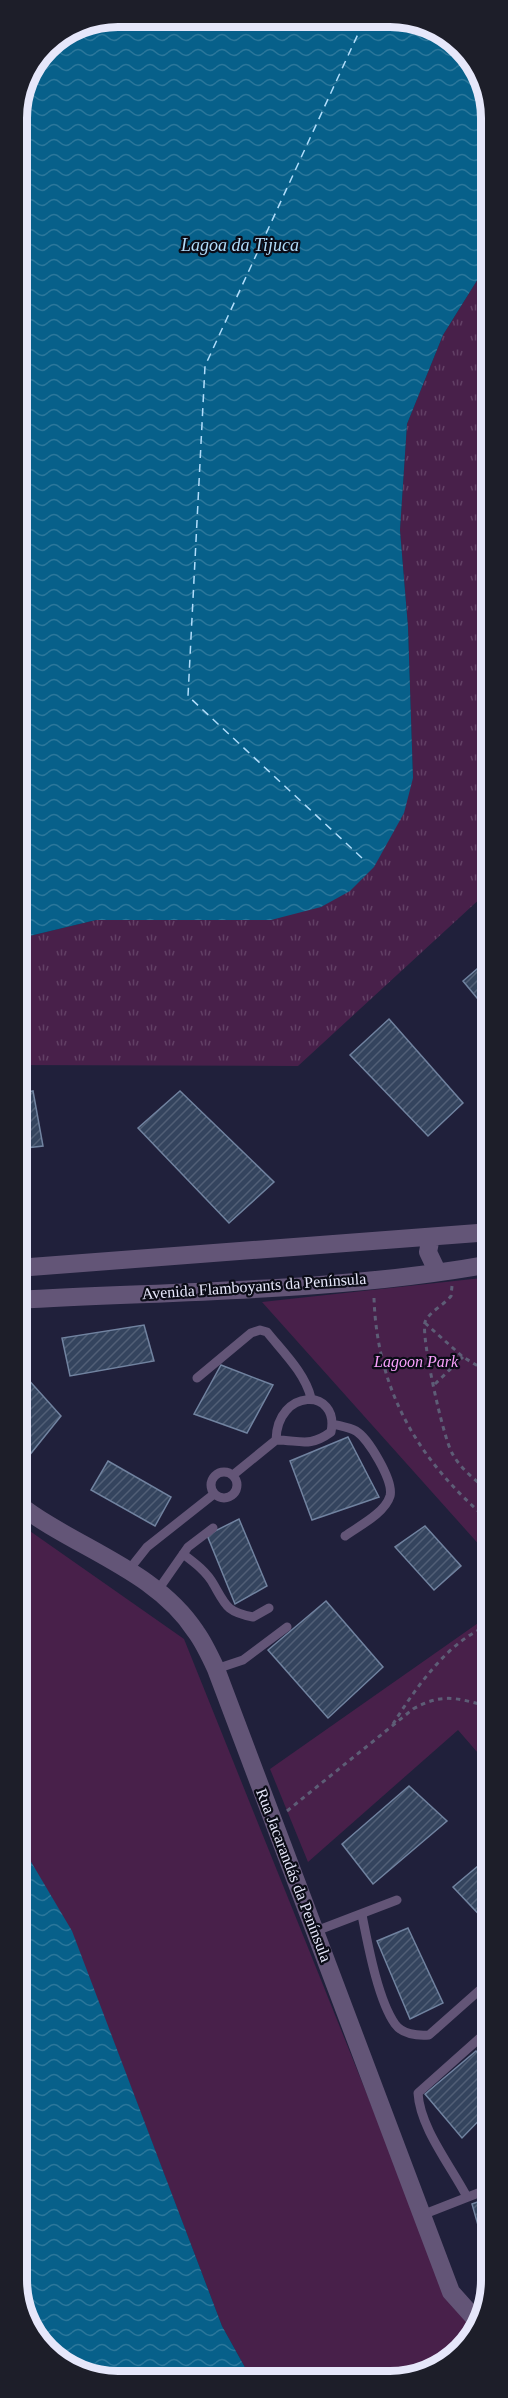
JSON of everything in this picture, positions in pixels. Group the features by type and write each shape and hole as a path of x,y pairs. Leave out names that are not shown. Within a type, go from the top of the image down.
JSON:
{"street":[{"name":"Avenida Flamboyants da Península","path":"27,1267 481,1233"},
{"path":"431,1237 428,1252 444,1270"},
{"name":"Avenida Flamboyants da Península","path":"27,1299 267,1287 374,1278 481,1265"},
{"name":"Rua Jacarandás da Península","path":"27,1510 48,1526 158,1590 196,1631 216,1669 452,2292 473,2317"}],"lane":[{"path":"197,1378 251,1333 260,1330 267,1332 294,1366 308,1385 311,1398"},
{"path":"311,1398 320,1401 333,1424 331,1432 309,1443 296,1444 276,1440 276,1428 282,1413 302,1399 311,1398"},
{"path":"333,1424 357,1431 368,1444 391,1484 390,1497 382,1509 345,1536"},
{"path":"233,1475 276,1440"},
{"path":"214,1494 210,1483 217,1473 222,1471 233,1475"},
{"path":"214,1494 225,1498 231,1496 237,1486 233,1475"},
{"path":"128,1571 147,1547 214,1494"},
{"path":"158,1590 183,1554 213,1528"},
{"path":"183,1554 199,1566 214,1584 220,1600 232,1612 252,1617 269,1608"},
{"path":"216,1669 243,1660 287,1627"},
{"path":"316,1931 398,1900"},
{"path":"362,1915 387,2006 395,2025 404,2031 418,2036 429,2035 481,1989"},
{"path":"467,2197 429,2132 419,2105 418,2093 481,2037"},
{"path":"422,2215 481,2192"}],"path":[{"path":"444,1270 451,1296 429,1315 425,1323 425,1344 444,1433 452,1453 464,1469 481,1483"},
{"path":"374,1278 375,1332 384,1370 400,1409 420,1448 458,1495 481,1514"},
{"path":"425,1323 463,1357 481,1368"},
{"path":"435,1384 463,1357"},
{"path":"390,1727 419,1684 467,1637 481,1630"},
{"path":"273,1822 413,1709 431,1700 446,1697 481,1706"}],"green space":[{"path":"481,274 481,898 298,1066 27,1065 27,937 96,920 272,920 413,778 408,627 400,530 407,424 443,335"},
{"name":"Lagoon Park","path":"481,1278 481,1547 262,1302"},
{"path":"27,1529 184,1639 446,2291 471,2322 466,2331 436,2359 402,2370 247,2371 222,2326 108,2027 27,1855"},
{"path":"481,1621 481,1756 458,1730 308,1862 270,1769"}],"water":[{"name":"Lagoa da Tijuca","path":"118,27 390,27 408,29 430,36 441,42 462,63 472,78 480,106 481,274 443,335 407,424 400,530 408,627 413,778 404,813 374,867 350,891 321,907 271,920 96,920 27,937 27,112 34,83 42,67 67,42 100,29"},
{"path":"27,1855 72,1931 222,2326 247,2371 100,2369 72,2359 50,2340 36,2320 27,2280"}],"building":[{"path":"481,966 481,1003 463,981"},
{"path":"389,1019 463,1103 428,1136 350,1055"},
{"path":"33,1091 43,1146 27,1148 27,1092"},
{"path":"180,1091 274,1182 229,1223 138,1128"},
{"path":"144,1325 154,1361 70,1376 62,1338"},
{"path":"221,1365 273,1385 247,1433 194,1414"},
{"path":"27,1378 61,1416 27,1456"},
{"path":"348,1437 379,1497 312,1520 290,1461"},
{"path":"108,1461 171,1497 155,1526 91,1490"},
{"path":"239,1519 267,1586 235,1604 207,1535"},
{"path":"425,1526 461,1566 434,1590 395,1547"},
{"path":"326,1601 383,1667 328,1718 268,1650"},
{"path":"409,1786 447,1821 373,1884 342,1844"},
{"path":"478,1866 481,1869 481,1916 453,1887"},
{"path":"408,1928 443,2003 410,2019 377,1941"},
{"path":"476,2051 481,2056 481,2118 462,2138 425,2094"},
{"path":"481,2201 481,2236 472,2204"}],"ferry route":[{"path":"361,27 205,366 188,696 362,858"}]}
